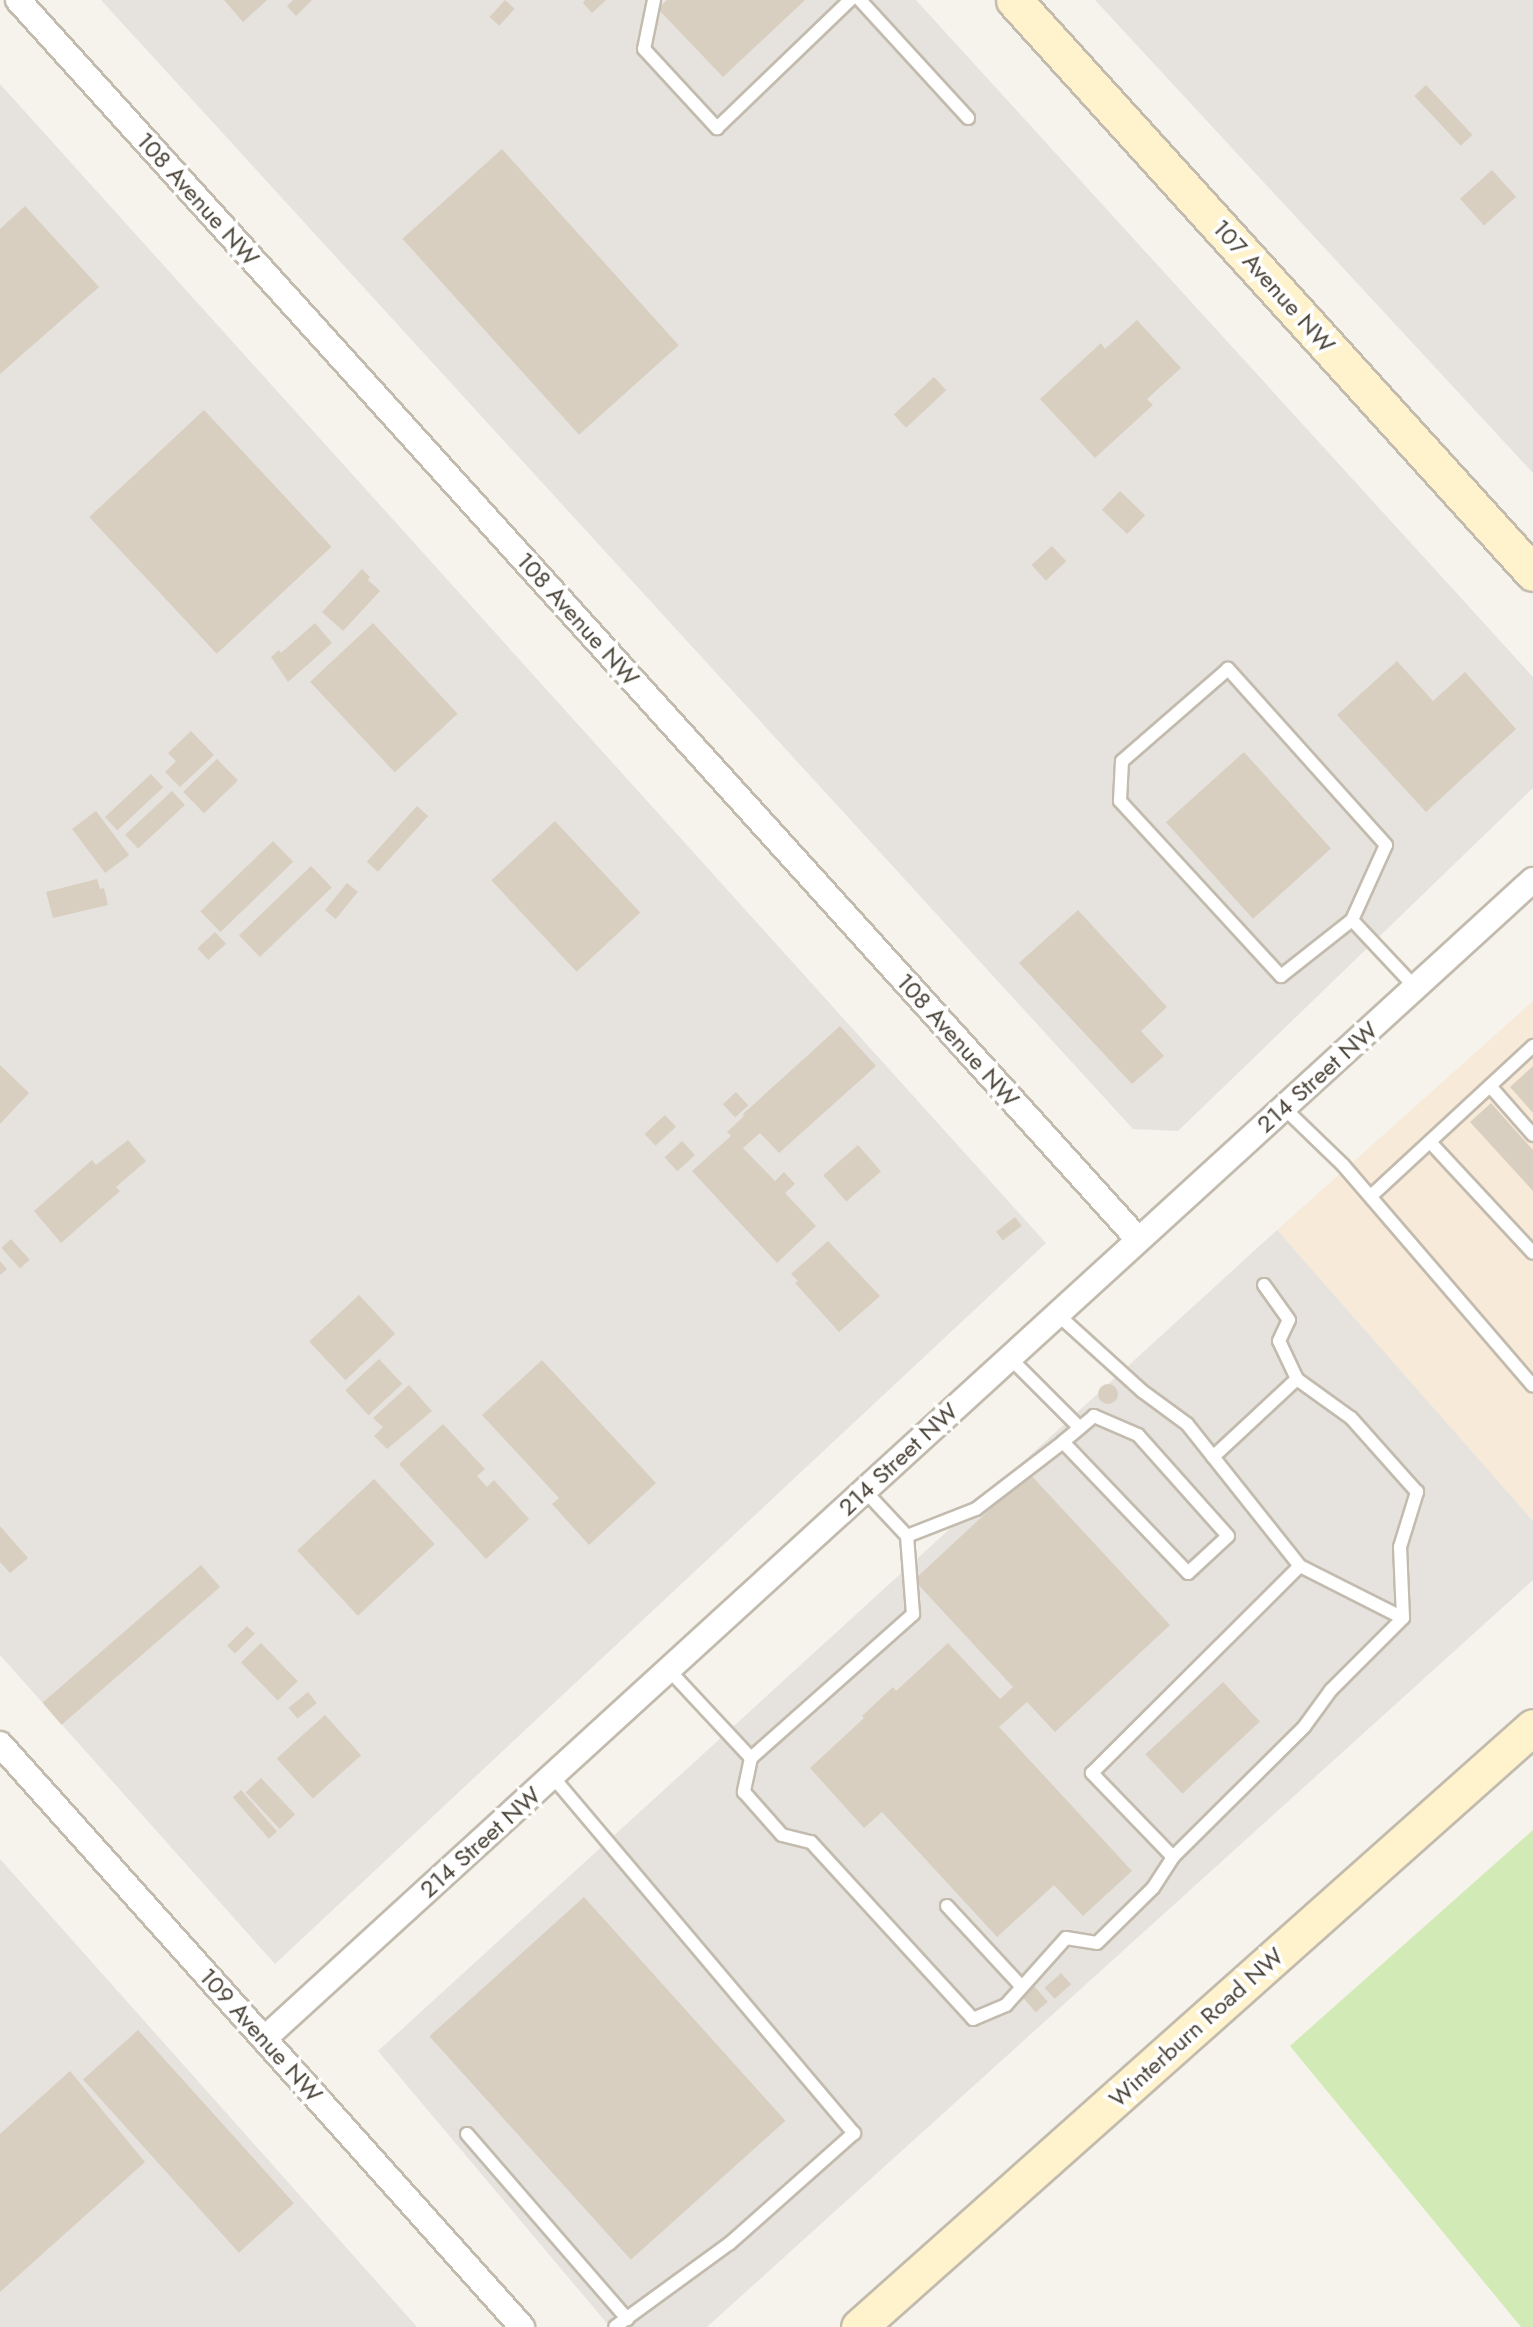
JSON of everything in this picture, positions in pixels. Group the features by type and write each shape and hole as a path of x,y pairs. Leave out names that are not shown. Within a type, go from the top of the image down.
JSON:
{"main road":[{"name":"107 Avenue NW","path":"1014,0 1533,573"},
{"name":"Winterburn Road NW","path":"859,2327 1533,1727"}],"street":[{"name":"108 Avenue NW","path":"18,0 1138,1239"},
{"name":"214 Street NW","path":"264,2039 1533,880"},
{"name":"109 Avenue NW","path":"0,1744 522,2327"}],"lane":[{"path":"654,0 644,49 717,128 850,0"},
{"path":"860,0 968,118"},
{"path":"1228,669 1386,845 1352,920 1282,976 1120,801 1122,761 1228,669"},
{"path":"1352,920 1415,987"},
{"path":"1371,1196 1533,1046"},
{"path":"1490,1086 1533,1135"},
{"path":"1283,1107 1371,1196 1533,1387"},
{"path":"1430,1142 1533,1253"},
{"path":"864,1490 906,1536 913,1614 751,1758 744,1793 782,1835 811,1842 973,2019 1006,2005 1066,1938 1097,1943 1153,1888 1173,1857 1304,1727 1331,1690 1403,1618 1400,1547 1417,1492 1351,1418 1297,1379 1279,1341 1289,1320 1264,1285"},
{"path":"1056,1313 1142,1391 1187,1424 1300,1566 1403,1618"},
{"path":"1009,1357 1080,1428"},
{"path":"1213,1457 1297,1379"},
{"path":"906,1536 976,1509 1094,1416 1138,1435 1228,1536 1188,1573 1063,1442"},
{"path":"1173,1857 1092,1773 1300,1566"},
{"path":"668,1669 751,1758"},
{"path":"552,1776 855,2133 730,2243 615,2327"},
{"path":"947,1906 1022,1987"},
{"path":"467,2134 626,2319"}],"shaded area":[{"path":"101,0 916,0 1533,677 1533,788 1178,1131 1133,1129"},
{"path":"1095,0 1533,0 1533,473"},
{"path":"0,84 1046,1243 275,1964 0,1655"},
{"path":"1533,1001 1533,1521 1277,1230"},
{"path":"1277,1230 1533,1521 1533,1580 707,2327 610,2327 378,2051"},
{"path":"0,1859 417,2327 0,2327"}],"green space":[{"path":"1533,1830 1533,2327 1521,2327 1290,2046"}],"building":[{"path":"224,0 267,0 243,22"},
{"path":"293,0 312,0 296,16 287,6"},
{"path":"505,0 515,9 499,26 490,17"},
{"path":"585,0 606,0 592,13 583,3"},
{"path":"667,0 805,0 723,77 658,9"},
{"path":"1426,85 1472,135 1461,146 1414,96"},
{"path":"502,149 679,345 579,435 402,239"},
{"path":"1492,170 1516,197 1484,226 1460,199"},
{"path":"25,206 99,287 0,374 0,229"},
{"path":"1137,320 1181,368 1147,399 1153,405 1095,458 1040,399 1101,343 1105,349"},
{"path":"934,377 946,390 906,428 894,415"},
{"path":"204,410 332,547 217,654 89,517"},
{"path":"1120,491 1145,515 1127,534 1102,510"},
{"path":"1052,546 1066,561 1046,580 1032,565"},
{"path":"362,569 370,577 368,580 380,591 343,631 322,612"},
{"path":"315,623 332,643 288,682 271,657 279,650 281,653"},
{"path":"373,623 458,714 395,772 310,682"},
{"path":"1397,661 1433,701 1465,672 1516,729 1426,812 1337,715"},
{"path":"191,731 214,755 180,787 165,772 176,761 168,753"},
{"path":"1244,752 1331,849 1253,919 1166,822"},
{"path":"217,759 238,781 204,813 183,792"},
{"path":"151,774 163,787 117,830 105,817"},
{"path":"172,791 185,805 138,849 125,835"},
{"path":"417,806 428,816 378,872 367,862"},
{"path":"96,811 129,855 105,873 72,829"},
{"path":"555,821 640,912 577,972 491,880"},
{"path":"273,841 293,862 220,932 200,911"},
{"path":"311,866 332,888 260,957 239,935"},
{"path":"97,879 100,889 104,888 108,905 53,918 46,892"},
{"path":"347,883 358,892 336,919 325,910"},
{"path":"1078,910 1167,1007 1141,1031 1164,1056 1132,1084 1019,963"},
{"path":"215,932 226,944 208,960 197,948"},
{"path":"840,1026 876,1066 779,1153 760,1133 743,1148 775,1181 784,1172 795,1184 785,1193 816,1226 777,1263 692,1171 731,1136 727,1132 743,1114"},
{"path":"0,1065 29,1093 0,1124"},
{"path":"1533,1066 1533,1113 1510,1087"},
{"path":"736,1092 748,1105 735,1117 723,1104"},
{"path":"1491,1103 1533,1150 1533,1191 1470,1122"},
{"path":"665,1115 676,1127 655,1146 645,1134"},
{"path":"128,1140 146,1161 116,1187 120,1191 61,1243 34,1211 92,1160 96,1165"},
{"path":"682,1141 695,1155 677,1171 664,1157"},
{"path":"858,1145 881,1171 846,1202 823,1175"},
{"path":"1015,1217 1022,1226 1003,1240 996,1232"},
{"path":"11,1239 30,1260 20,1269 1,1248"},
{"path":"828,1241 880,1296 839,1332 795,1283 798,1281 791,1274"},
{"path":"0,1261 7,1269 0,1275"},
{"path":"359,1295 395,1334 345,1380 309,1341"},
{"path":"379,1359 402,1384 369,1415 345,1390"},
{"path":"542,1360 656,1483 589,1545 552,1504 559,1498 482,1415"},
{"path":"1104,1384 1112,1384 1118,1394 1112,1404 1104,1404 1098,1398 1098,1390"},
{"path":"409,1385 432,1411 387,1449 374,1436 383,1427 373,1418"},
{"path":"443,1424 485,1469 477,1476 487,1487 494,1480 529,1519 486,1559 399,1464"},
{"path":"1029,1473 1170,1625 1055,1732 1027,1702 999,1727 1132,1871 1083,1916 1054,1885 997,1937 882,1812 864,1828 810,1768 893,1687 896,1691 948,1643 1000,1699 1013,1687 914,1580"},
{"path":"374,1479 435,1544 358,1616 297,1551"},
{"path":"0,1526 28,1558 10,1573 0,1562"},
{"path":"201,1565 220,1587 62,1725 43,1703"},
{"path":"247,1626 255,1634 235,1654 227,1646"},
{"path":"261,1643 298,1681 278,1701 241,1662"},
{"path":"1223,1682 1260,1721 1182,1794 1145,1754"},
{"path":"308,1692 317,1703 297,1719 289,1708"},
{"path":"325,1715 361,1755 313,1799 277,1758"},
{"path":"261,1778 295,1815 280,1829 246,1792"},
{"path":"241,1790 277,1832 269,1839 233,1797"},
{"path":"584,1897 785,2121 631,2260 429,2036"},
{"path":"1061,1973 1071,1984 1055,1999 1045,1988"},
{"path":"1034,1986 1048,2002 1036,2012 1022,1996"},
{"path":"138,2030 294,2203 239,2253 83,2080"},
{"path":"70,2071 145,2162 0,2292 0,2134"}]}
